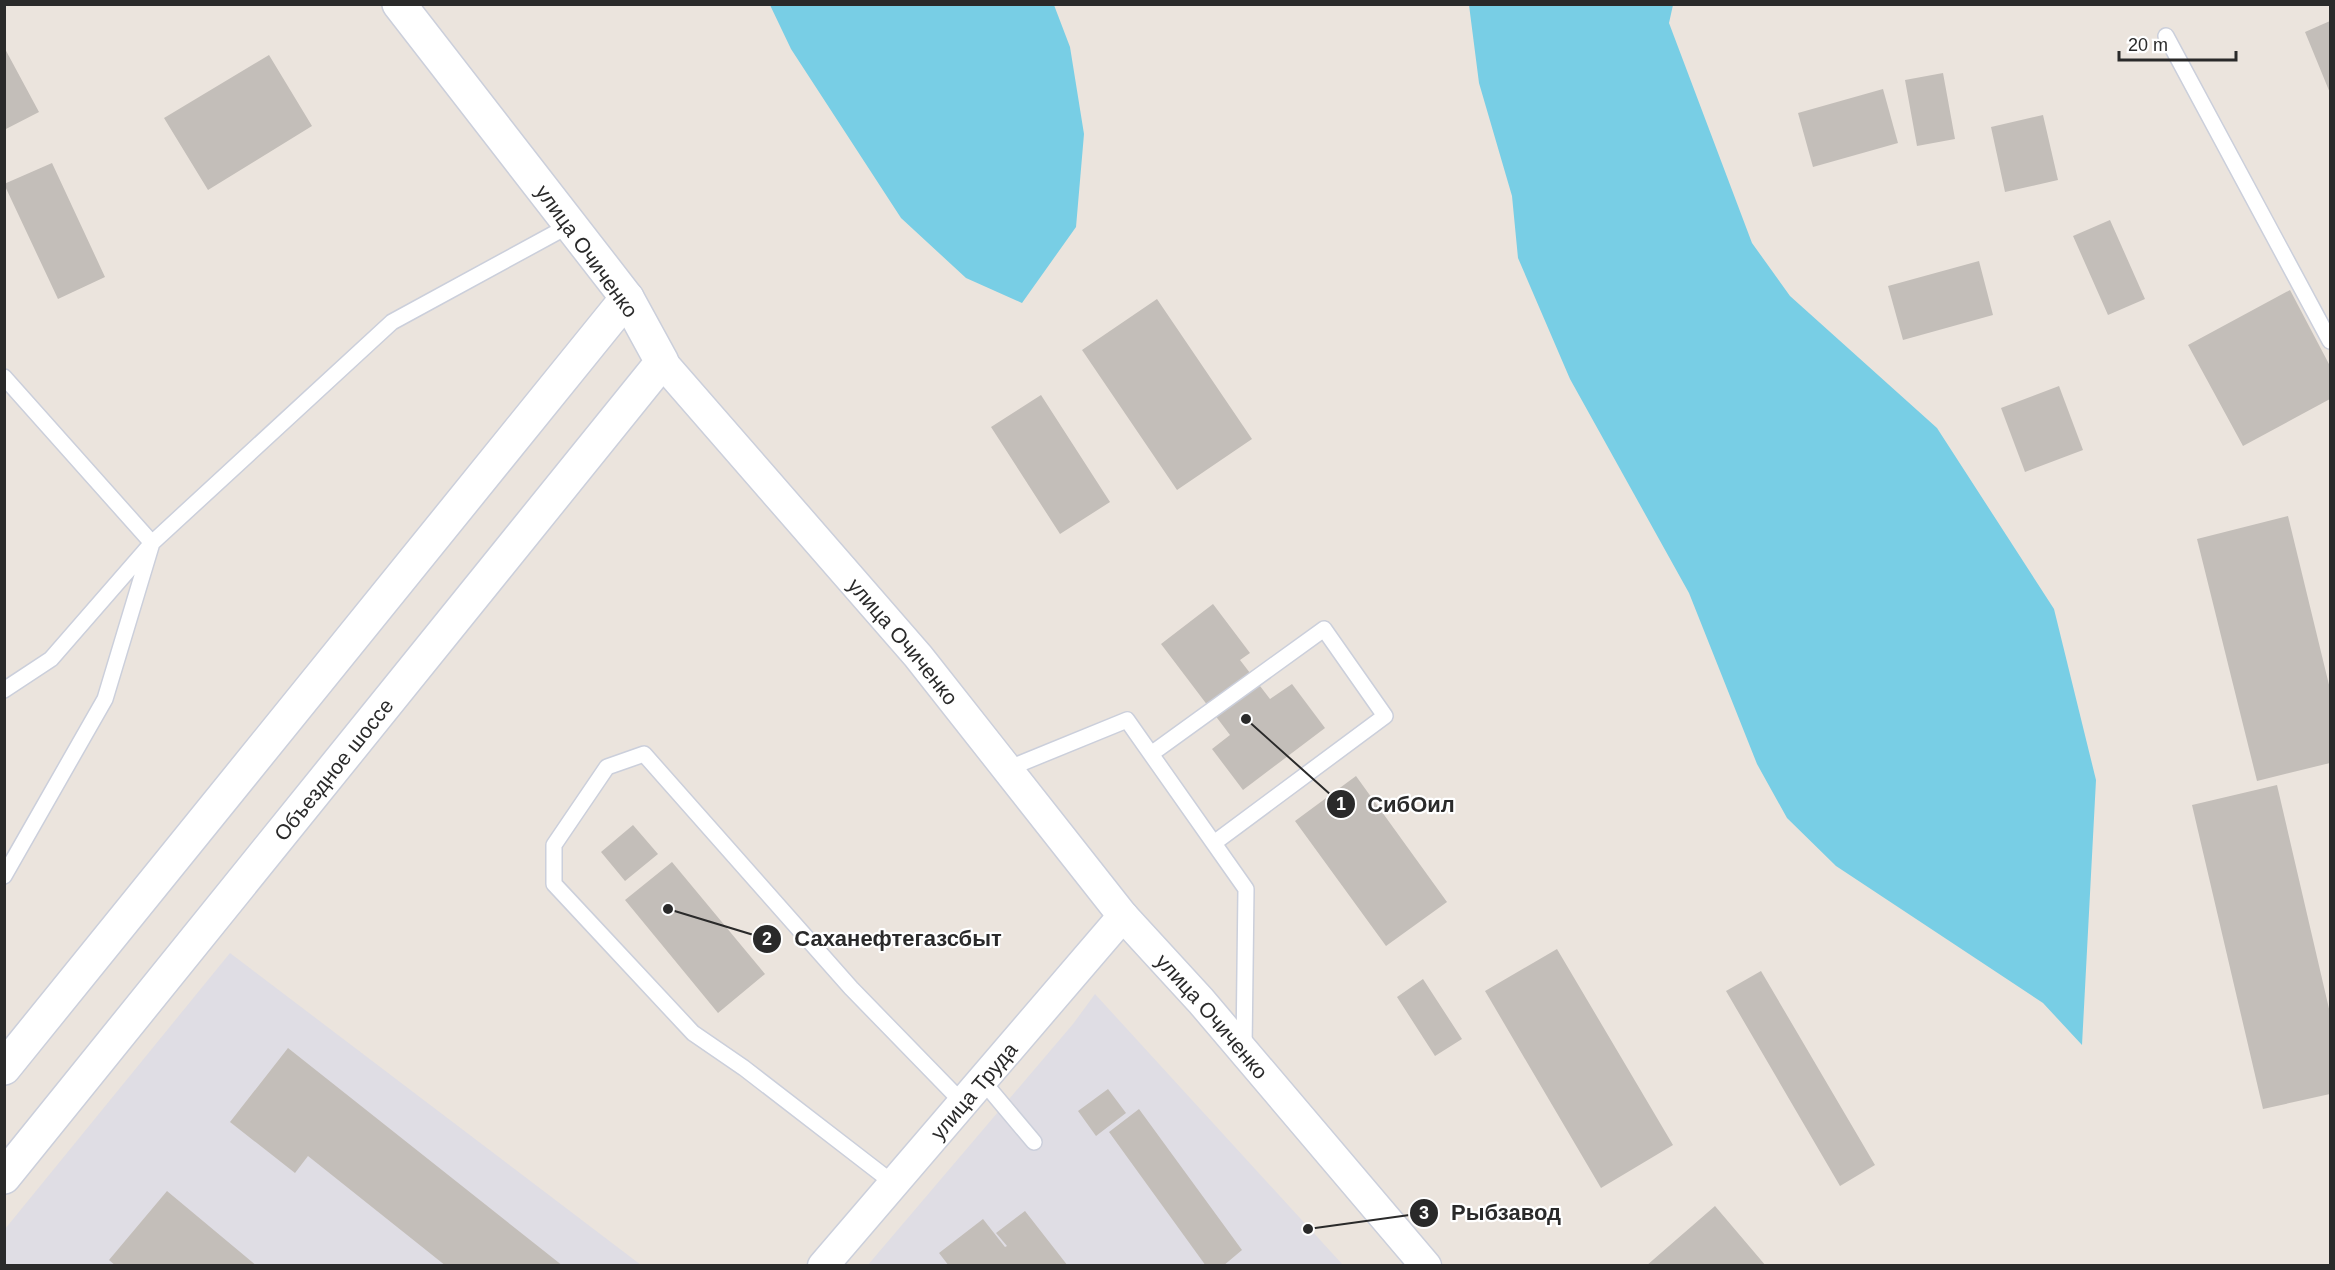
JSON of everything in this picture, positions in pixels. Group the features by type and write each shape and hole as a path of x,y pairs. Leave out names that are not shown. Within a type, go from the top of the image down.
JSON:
{"street":[{"name":"улица Очиченко","path":"399,4 627,298 662,362 918,656 1123,916 1244,1053 1426,1266"},
{"path":"4,1068 627,298"},
{"name":"Объездное шоссе","path":"4,1177 662,362"},
{"name":"улица Труда","path":"823,1266 1123,916"}],"lane":[{"path":"2166,36 2331,341"},
{"path":"4,690 51,659 152,543 392,322 570,225"},
{"path":"4,377 152,543"},
{"path":"4,876 105,699 152,543"},
{"path":"1151,754 1324,628 1385,716 1214,843"},
{"path":"1007,769 1127,720 1246,889 1244,1053"},
{"path":"893,1183 744,1068 693,1033 554,884 554,845 607,767 644,754 850,988 962,1102"},
{"path":"981,1079 1034,1142"}],"shaded area":[{"path":"230,953 641,1265 5,1266 5,1229"},
{"path":"1095,994 1343,1265 867,1266 1073,1024"}],"water":[{"path":"770,5 1054,5 1070,47 1084,134 1076,227 1022,303 966,278 901,218 791,49"},
{"path":"1469,5 1673,5 1669,23 1752,243 1790,296 1937,428 2054,609 2096,780 2082,1045 2043,1003 1836,866 1787,818 1757,764 1689,593 1570,379 1518,258 1512,196 1479,83"}],"building":[{"path":"2330,21 2330,93 2305,32"},
{"path":"4,47 39,112 4,130"},
{"path":"269,55 312,126 208,190 164,118"},
{"path":"1943,73 1955,139 1917,146 1905,80"},
{"path":"1883,89 1898,143 1813,167 1798,113"},
{"path":"2043,115 2058,180 2005,192 1991,127"},
{"path":"52,163 105,277 58,299 4,184"},
{"path":"2110,220 2145,299 2108,315 2073,236"},
{"path":"1979,261 1993,315 1903,340 1888,286"},
{"path":"2290,290 2330,366 2330,399 2243,446 2188,345"},
{"path":"1157,299 1252,439 1177,490 1082,350"},
{"path":"2059,386 2083,450 2025,472 2001,408"},
{"path":"1041,395 1110,502 1060,534 991,427"},
{"path":"2288,516 2330,689 2330,763 2257,781 2197,539"},
{"path":"1213,604 1250,653 1240,660 1270,699 1292,684 1325,728 1243,790 1212,749 1230,735 1161,644"},
{"path":"1356,776 1447,902 1386,946 1295,821"},
{"path":"2277,785 2330,1013 2330,1094 2263,1109 2192,805"},
{"path":"633,825 658,854 625,881 601,852"},
{"path":"672,862 765,974 718,1013 625,900"},
{"path":"1557,949 1673,1145 1601,1188 1485,991"},
{"path":"1761,971 1875,1165 1840,1186 1726,991"},
{"path":"1423,979 1462,1039 1435,1056 1397,997"},
{"path":"288,1048 563,1266 446,1266 308,1156 295,1173 230,1122"},
{"path":"1108,1089 1126,1113 1096,1136 1078,1111"},
{"path":"1139,1109 1242,1250 1223,1266 1206,1266 1109,1132"},
{"path":"167,1191 257,1266 116,1266 109,1260"},
{"path":"1715,1206 1766,1266 1646,1266"},
{"path":"1025,1211 1068,1266 949,1266 939,1253 983,1219 1005,1247 1007,1246 996,1233"}],"place":[{"name":"СибОил","path":"1246,719"},
{"name":"Саханефтегазсбыт","path":"668,909"},
{"name":"Рыбзавод","path":"1308,1229"}]}
